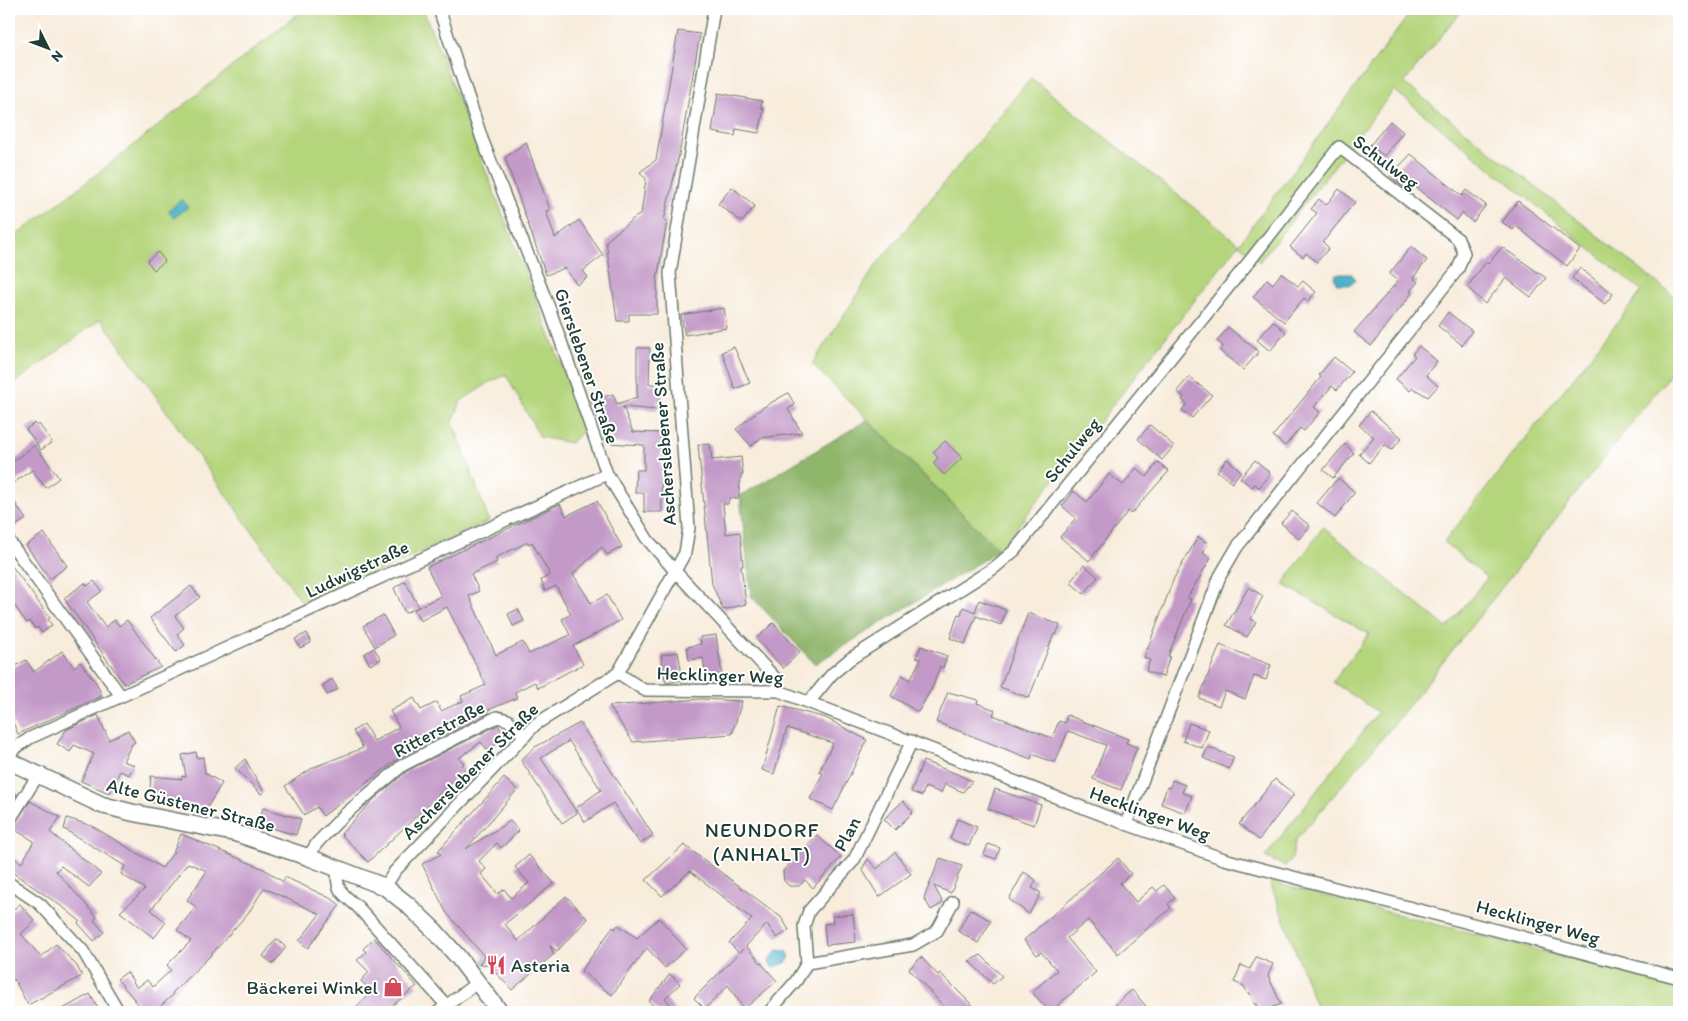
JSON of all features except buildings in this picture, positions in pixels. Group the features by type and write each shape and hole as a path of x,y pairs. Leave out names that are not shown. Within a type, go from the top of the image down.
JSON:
{"main road":[{"name":"Alte Güstener Straße","path":"9,761 102,804 134,813 235,833 308,857 385,887 408,904 434,930 478,982 500,1012"}],"street":[{"name":"Gierslebener Straße","path":"439,9 482,140 550,310 607,474 647,538 675,572 776,679 779,690"},
{"name":"Ascherslebener Straße","path":"385,887 395,871 536,724 552,712 618,673 685,553 689,528 670,273 714,9"},
{"name":"Schulweg","path":"809,702 819,687 850,659 994,568 1014,551 1252,258 1339,147 1458,239 1464,253 1458,269 1264,510 1232,554 1220,576 1126,824"},
{"name":"Ludwigstraße","path":"9,757 14,749 30,738 607,474"},
{"path":"9,541 121,696"},
{"name":"Hecklinger Weg","path":"618,673 644,690 779,690 1126,824 1224,859 1679,978"},
{"name":"Ritterstraße","path":"308,857 317,843 344,815 403,765 497,716 508,720 525,736"},
{"name":"Plan","path":"806,962 804,926 809,911 854,860 912,741"},
{"path":"9,821 38,775"},
{"path":"338,868 336,882 340,892 357,906 442,1009 478,982"},
{"path":"9,883 40,904 83,951 119,1012"},
{"path":"769,1012 796,981 806,962 913,945 937,931 953,902"}],"green space":[{"path":"304,9 423,9 586,429 570,443 540,437 506,375 490,382 461,401 453,422 489,521 304,605 101,319 9,387 9,241 118,158"},
{"path":"1413,9 1463,9 1404,83 1679,300 1679,363 1395,723 1295,841 1292,859 1285,866 1265,857 1378,712 1333,682 1369,634 1283,584 1323,527 1447,628 1487,578 1444,542 1642,291 1394,90 1259,262 1239,244"},
{"path":"1031,78 1239,244 999,550 812,364 877,264"},
{"path":"867,420 999,550 815,664 751,596 740,496"},
{"path":"1270,882 1679,986 1679,1012 1318,1012"}],"water":[{"path":"182,199 188,207 174,218 168,211"},
{"path":"1336,274 1352,274 1355,280 1350,285 1337,284 1334,278"},
{"path":"778,950 787,951 790,957 787,962 773,968 769,963 771,957"}],"place":[{"name":"Asteria","path":"496,965"},
{"name":"Bäckerei Winkel","path":"393,987"}],"district":[{"name":"NEUNDORF (ANHALT)","path":"762,841"}]}
